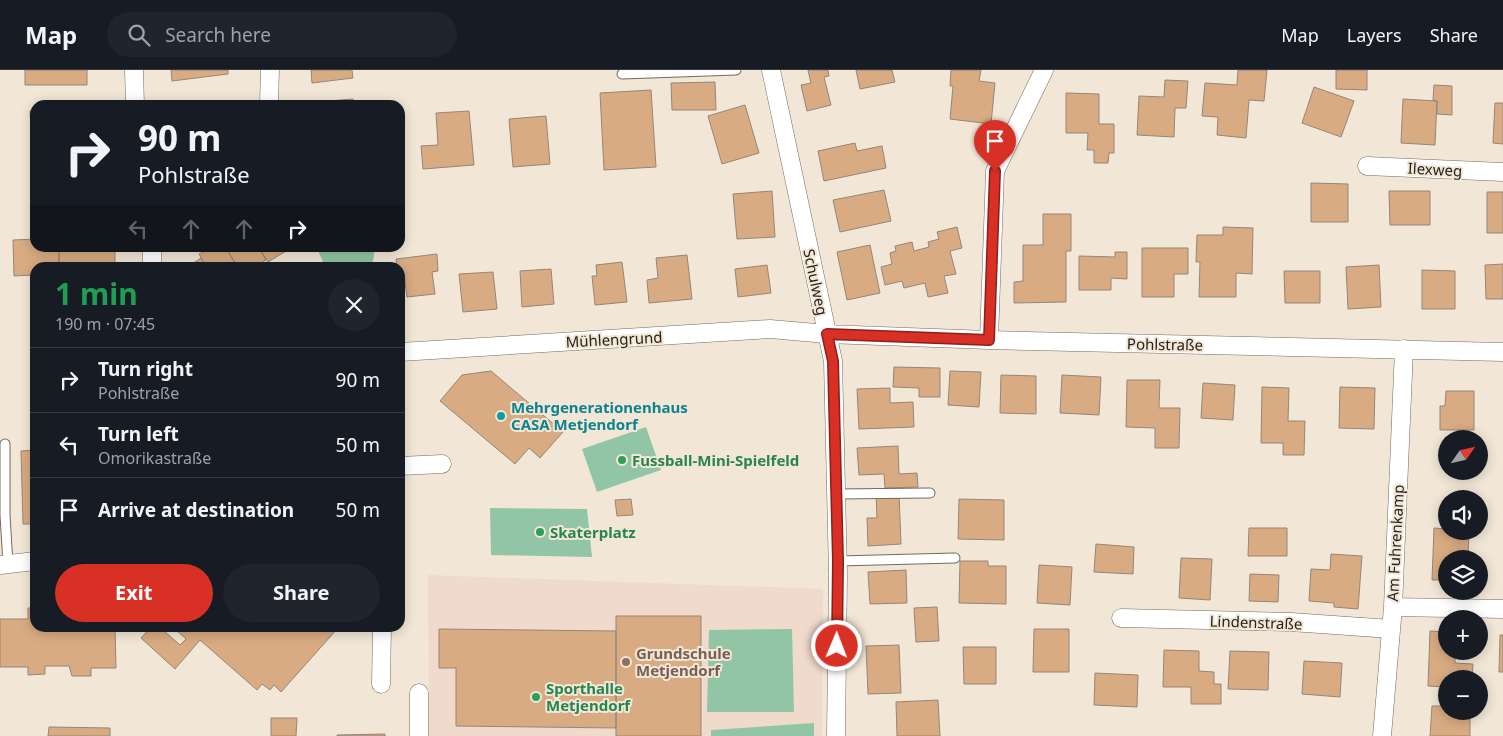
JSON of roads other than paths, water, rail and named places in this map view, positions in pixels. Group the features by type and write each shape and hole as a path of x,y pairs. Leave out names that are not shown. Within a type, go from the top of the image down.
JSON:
{"street":[{"path":"134,70 135,100"},
{"path":"269,100 270,70"},
{"name":"Schulweg","path":"771,70 833,361 838,561 836,736"},
{"path":"989,340 995,171 1044,70"},
{"name":"Ilexweg","path":"1367,166 1503,172"},
{"name":"Mühlengrund","path":"405,352 770,329 827,334"},
{"name":"Pohlstraße","path":"827,334 989,340 1503,352"},
{"name":"Am Fuhrenkamp","path":"1382,736 1391,629 1404,349"},
{"path":"405,466 442,464"},
{"path":"4,565 30,562"},
{"path":"1392,607 1503,609"},
{"name":"Lindenstraße","path":"1121,618 1291,622 1391,629"},
{"path":"381,684 382,632"},
{"path":"419,693 419,736"}],"lane":[{"path":"622,74 736,70"},
{"path":"4,565 5,444"},
{"path":"836,494 930,493"},
{"path":"838,561 955,558"}],"place":[{"name":"Mehrgenerationenhaus CASA Metjendorf","path":"501,416"},
{"name":"Fussball-Mini-Spielfeld","path":"622,460"},
{"name":"Skaterplatz","path":"540,532"},
{"name":"Grundschule Metjendorf","path":"626,662"},
{"name":"Sporthalle Metjendorf","path":"536,697"}]}
